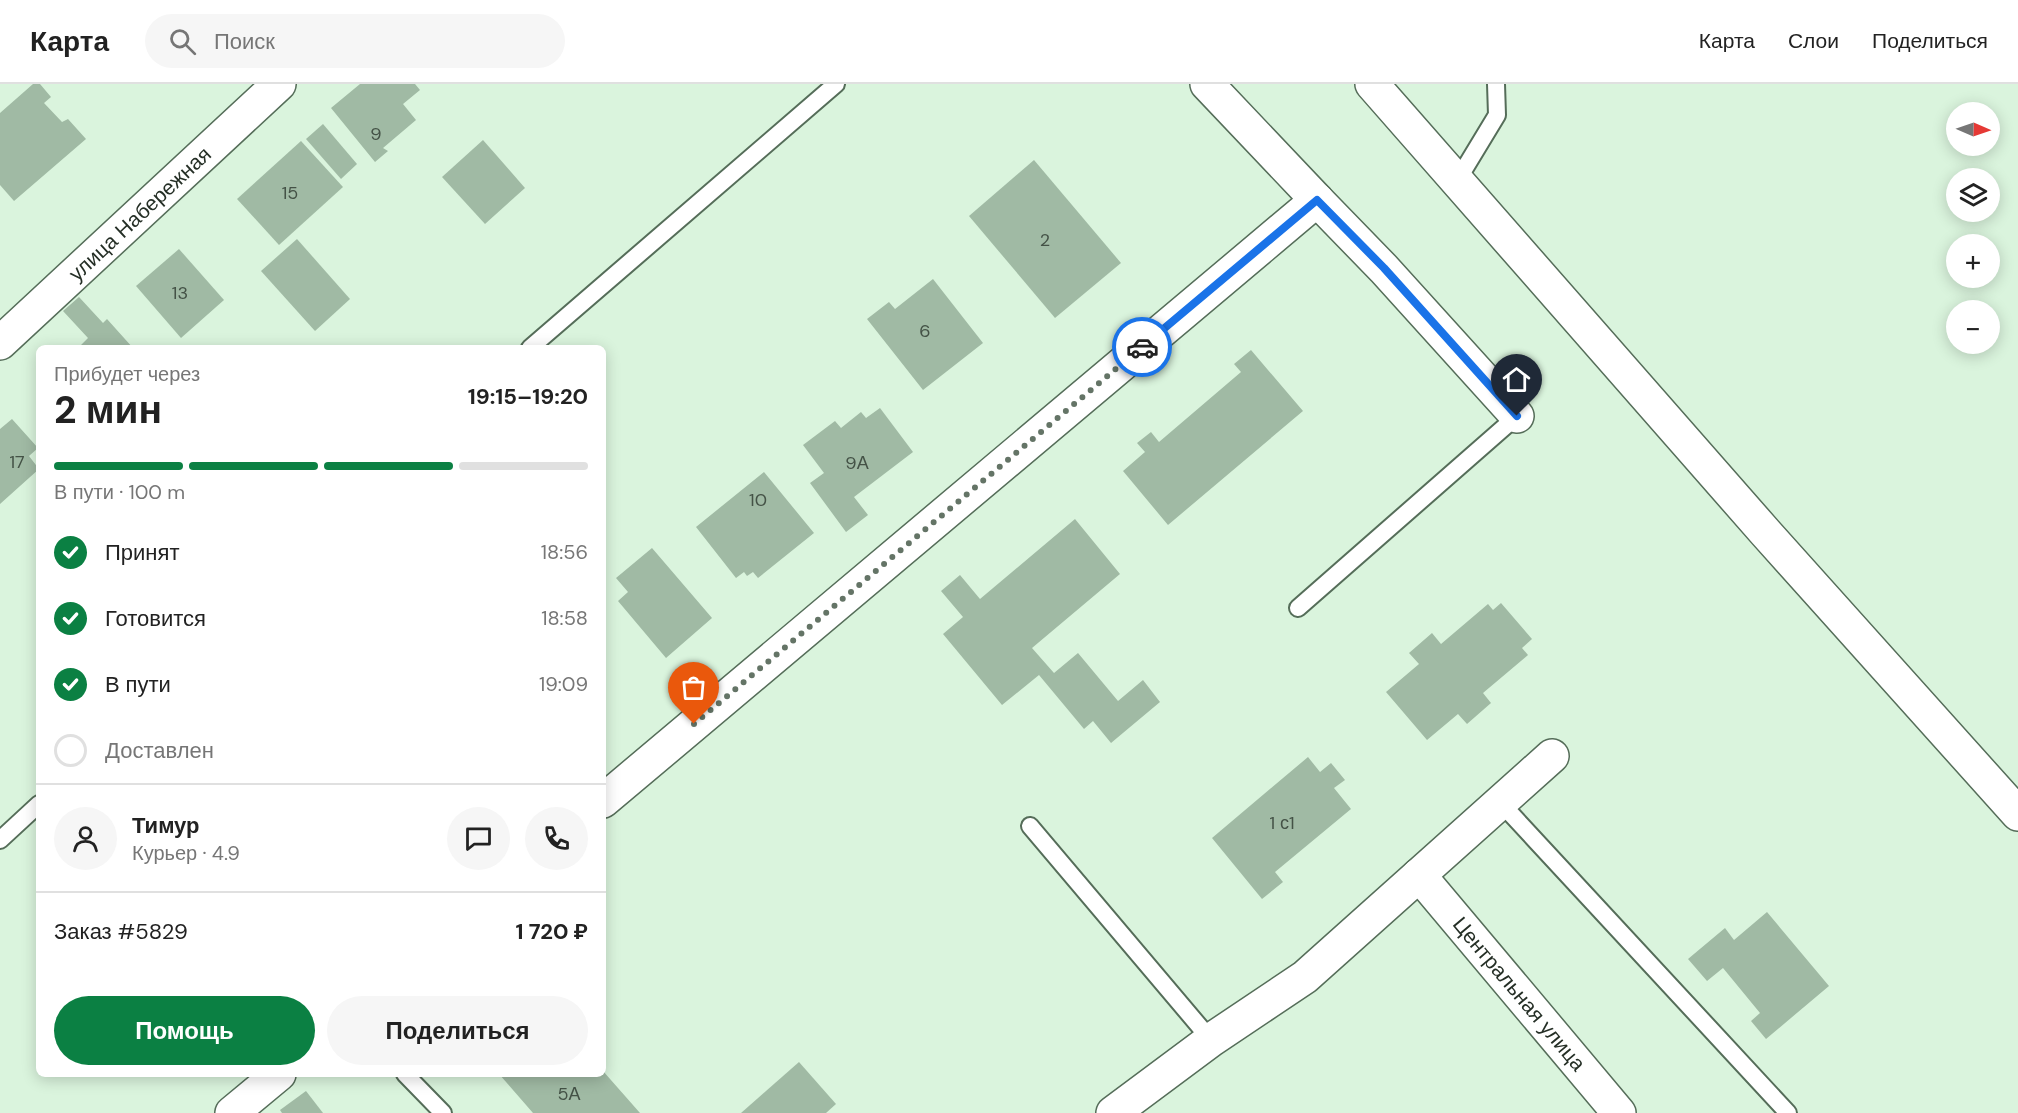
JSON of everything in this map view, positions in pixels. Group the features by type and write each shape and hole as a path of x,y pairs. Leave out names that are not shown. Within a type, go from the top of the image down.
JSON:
{"street":[{"name":"улица Набережная","path":"0,343 279,84"},
{"path":"1207,84 1384,268 1517,416"},
{"path":"1372,84 1764,532 2018,814"},
{"path":"606,798 1317,200"},
{"path":"1113,1113 1211,1040 1305,977 1552,756"},
{"name":"Центральная улица","path":"1419,875 1619,1113"},
{"path":"232,1113 275,1077"}],"lane":[{"path":"533,345 836,84"},
{"path":"1457,181 1497,115 1496,84"},
{"path":"1298,608 1517,416"},
{"path":"1500,802 1788,1113"},
{"path":"0,840 36,807"},
{"path":"1030,826 1211,1040"},
{"path":"408,1077 443,1113"}],"building":[{"path":"33,84 40,84 51,97 44,103 62,122 68,119 86,139 14,201 0,185 0,113"},
{"path":"360,84 415,84 420,90 403,104 416,120 383,148 388,151 375,162 331,108"},
{"path":"323,124 357,164 341,179 306,139"},
{"path":"483,140 525,188 485,224 442,177"},
{"path":"301,141 343,187 279,245 237,199"},
{"path":"1034,160 1121,263 1055,318 969,216"},
{"path":"297,239 350,299 315,331 261,271"},
{"path":"179,249 224,300 181,338 136,286"},
{"path":"933,279 983,343 923,390 867,319 889,302 895,309"},
{"path":"79,297 103,323 107,319 130,345 81,345 88,338 63,311"},
{"path":"1251,350 1303,411 1168,525 1123,471 1145,452 1137,443 1151,432 1159,442 1241,372 1234,364"},
{"path":"880,408 913,452 854,497 868,515 846,532 810,483 824,473 803,445 835,421 841,428 861,412 866,418"},
{"path":"12,419 36,446 36,450 29,456 36,465 36,472 0,504 0,429"},
{"path":"764,472 814,533 758,578 753,572 747,576 744,572 736,578 696,527"},
{"path":"1075,519 1120,574 1032,648 1054,673 1078,653 1118,701 1143,680 1160,702 1111,743 1093,721 1084,729 1039,675 1002,705 943,634 963,617 941,591 960,575 980,599"},
{"path":"652,548 712,618 666,658 618,601 628,592 616,578"},
{"path":"1501,603 1532,639 1522,648 1528,655 1483,693 1491,703 1467,724 1458,714 1427,740 1386,692 1419,664 1409,653 1432,633 1441,644 1488,604 1493,610"},
{"path":"1308,757 1320,772 1331,763 1345,780 1334,788 1351,809 1275,872 1283,882 1262,899 1212,838"},
{"path":"1767,912 1829,986 1766,1039 1751,1021 1760,1013 1723,968 1707,981 1688,959 1725,928 1734,940"},
{"path":"799,1062 836,1104 826,1113 741,1113"},
{"path":"606,1074 640,1113 533,1113 502,1077 606,1077"},
{"path":"306,1091 323,1113 282,1113 280,1110"}],"way so far":[{"path":"694,724 1142,347"}],"route":[{"path":"1142,347 1317,200 1384,268 1517,416"}]}
